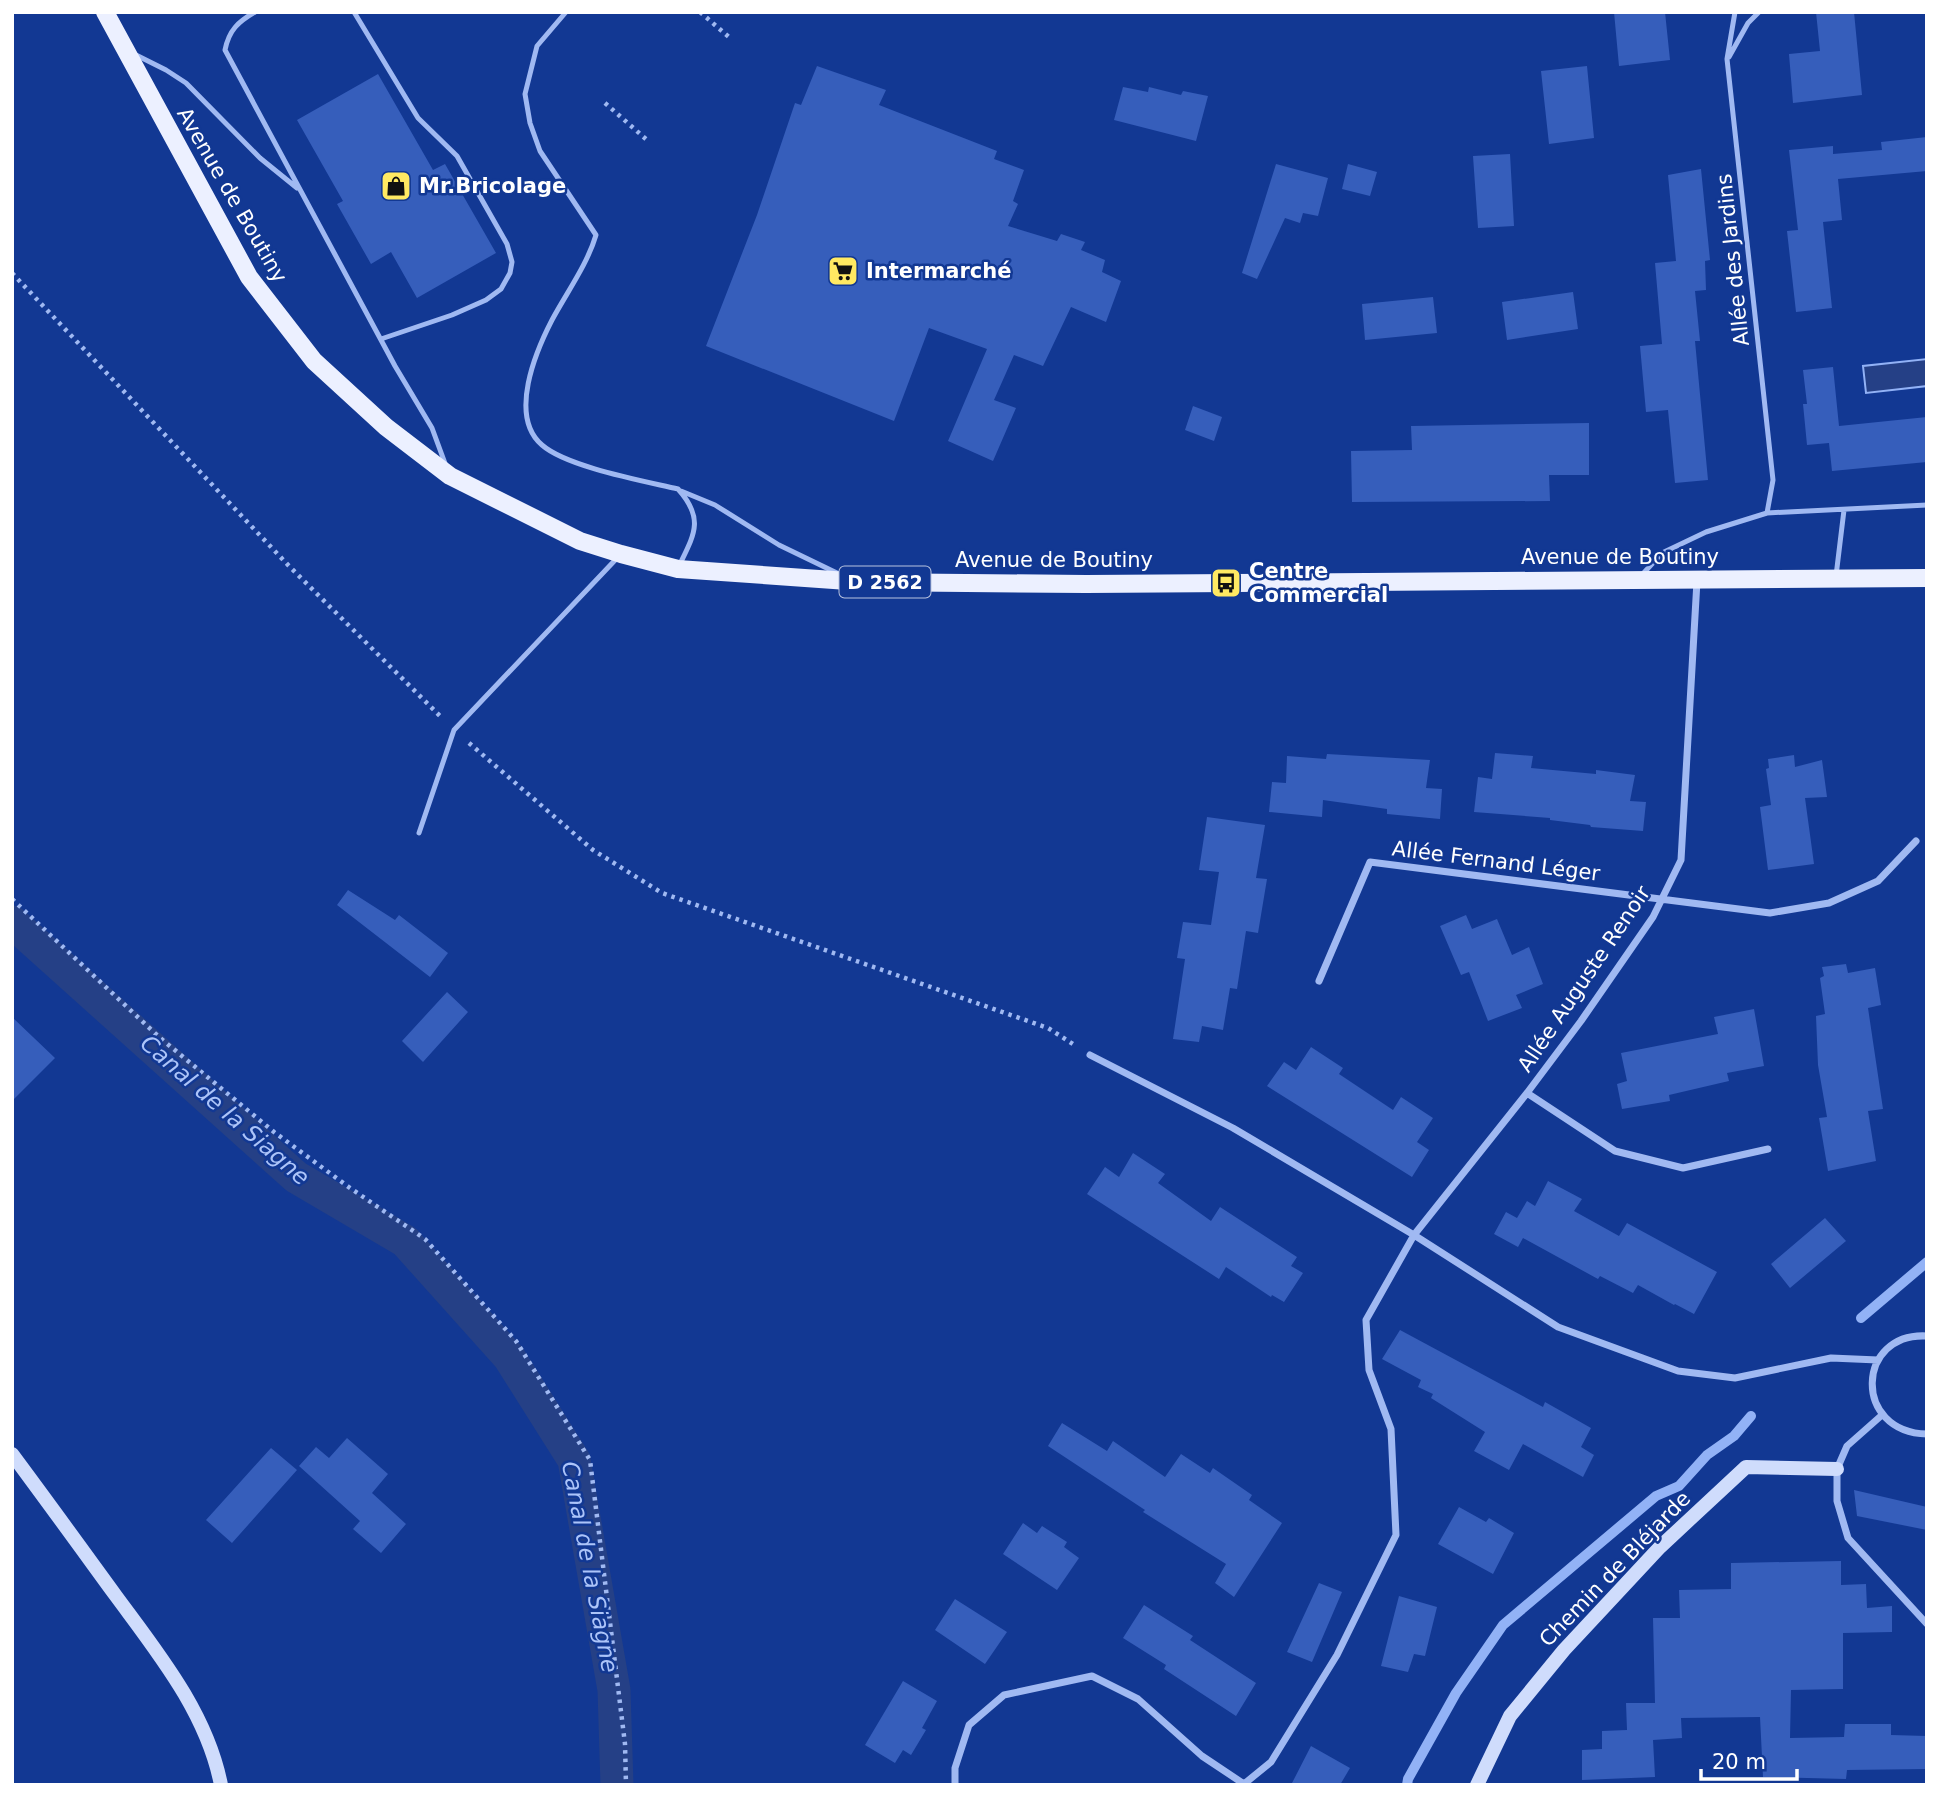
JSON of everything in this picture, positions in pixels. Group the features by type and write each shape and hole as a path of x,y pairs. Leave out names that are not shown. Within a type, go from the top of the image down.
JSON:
{"main road":[{"name":"Avenue de Boutiny","path":"105,12 248,277 314,361 386,427 450,476 580,541 621,554 678,569 855,582 1086,584 1927,578"}],"street":[{"name":"Allée Auguste Renoir","path":"955,1785 955,1768 969,1725 1003,1695 1091,1676 1138,1699 1202,1756 1244,1784 1272,1762 1337,1655 1396,1535 1391,1429 1369,1370 1366,1320 1414,1235 1527,1093 1653,917 1681,860 1697,579"},
{"path":"1661,900 1770,913 1829,903 1878,881 1916,841"},
{"name":"Allée Fernand Léger","path":"1319,981 1370,862 1661,900"},
{"path":"1090,1055 1233,1128 1414,1235 1558,1327 1678,1371 1735,1378 1831,1358 1878,1360"},
{"path":"1527,1093 1615,1151 1683,1168 1768,1149"},
{"path":"1927,1336 1910,1336 1886,1349 1873,1373 1872,1388 1882,1415 1902,1430 1927,1434"},
{"path":"1882,1415 1847,1446 1837,1469 1838,1501 1848,1538 1927,1624"},
{"path":"12,1454 169,1668 197,1716 221,1785"},
{"name":"Chemin de Bléjarde","path":"1477,1785 1510,1716 1564,1650 1660,1547 1746,1468 1837,1469"}],"lane":[{"path":"255,12 239,21 228,35 225,50 432,428 450,476"},
{"path":"354,12 418,118 457,156 507,244 512,262 510,273 501,289 486,300 452,315 381,339"},
{"path":"566,12 537,46 525,94 530,123 540,151 596,235 590,256 569,288 543,337 530,375 526,401 527,422 540,444 575,461 678,489 715,505 779,545 855,582"},
{"name":"Allée des Jardins","path":"1735,12 1727,59 1773,480 1768,513"},
{"path":"1727,59 1748,23 1759,12"},
{"path":"125,50 186,83 260,158 300,190"},
{"path":"678,489 688,500 694,517 695,531 678,569"},
{"path":"1637,580 1661,553 1706,532 1768,513 1927,505"},
{"path":"1836,579 1844,510"},
{"path":"419,833 454,730 621,554"}],"path":[{"path":"700,12 730,38"},
{"path":"605,103 647,139"},
{"path":"12,273 289,566 454,730 593,850 662,893 1048,1028 1090,1055"},
{"path":"12,900 169,1046 274,1132 425,1239 516,1341 590,1460 625,1744 626,1785"}],"water":[{"path":"1927,359 1927,386 1866,393 1863,366"}],"building":[{"path":"1614,12 1665,12 1670,60 1619,66"},
{"path":"1816,12 1854,12 1862,95 1793,103 1789,54 1820,51"},
{"name":"Intermarché","path":"817,66 886,90 879,105 997,151 994,159 1024,170 1013,201 1018,204 1008,226 1057,241 1061,234 1085,242 1081,250 1105,260 1102,272 1121,281 1106,322 1071,307 1043,366 1014,355 994,400 1016,408 993,461 948,441 987,349 929,328 894,421 706,346 757,215 795,103 801,105"},
{"path":"1587,66 1594,138 1549,144 1541,71"},
{"name":"Mr.Bricolage","path":"378,74 433,170 445,164 496,253 417,298 391,252 371,264 337,204 343,201 297,120"},
{"path":"1123,87 1148,92 1149,87 1181,95 1183,91 1208,96 1196,141 1114,120"},
{"path":"1927,137 1927,171 1838,179 1842,220 1823,222 1832,308 1796,312 1787,231 1798,230 1789,150 1833,146 1833,154 1882,150 1881,142"},
{"path":"1510,154 1514,226 1478,228 1473,156"},
{"path":"1276,164 1328,178 1318,216 1303,213 1300,223 1285,218 1257,279 1242,273"},
{"path":"1348,164 1377,172 1370,196 1342,189"},
{"path":"1701,169 1710,260 1705,261 1706,290 1695,291 1700,341 1695,341 1708,480 1675,483 1668,410 1646,412 1640,346 1662,344 1655,263 1676,261 1668,175"},
{"path":"1573,292 1578,329 1507,340 1502,302"},
{"path":"1433,297 1437,333 1365,340 1362,304"},
{"path":"1833,367 1839,426 1927,417 1927,462 1832,471 1829,443 1807,445 1803,404 1807,404 1803,370"},
{"path":"1193,406 1222,417 1214,441 1185,430"},
{"path":"1589,423 1589,475 1549,475 1550,501 1352,502 1351,451 1412,450 1411,426"},
{"path":"1495,753 1533,756 1531,768 1596,774 1596,770 1635,775 1630,801 1646,802 1643,831 1591,827 1550,818 1474,812 1478,777 1492,779"},
{"path":"1327,754 1430,760 1426,788 1442,789 1440,819 1387,814 1387,809 1323,800 1322,817 1269,812 1272,782 1286,783 1287,756 1326,759"},
{"path":"1794,755 1795,767 1822,760 1827,797 1805,798 1814,864 1768,870 1760,807 1771,805 1766,769 1769,768 1768,759"},
{"path":"1207,817 1265,825 1256,878 1267,879 1258,933 1246,931 1237,989 1230,988 1223,1030 1202,1026 1199,1042 1173,1039 1185,959 1177,958 1183,922 1211,925 1219,872 1199,870"},
{"path":"348,890 395,920 399,915 448,953 430,977 337,905"},
{"path":"1466,915 1472,929 1497,919 1512,955 1529,947 1543,984 1516,995 1522,1008 1488,1021 1469,972 1461,975 1440,926"},
{"path":"1846,964 1848,973 1875,968 1881,1005 1868,1008 1883,1109 1868,1111 1876,1161 1828,1171 1819,1118 1827,1117 1818,1065 1816,1016 1825,1014 1820,978 1824,976 1822,967"},
{"path":"447,992 468,1012 423,1062 402,1041"},
{"path":"1754,1009 1764,1066 1727,1073 1729,1081 1669,1095 1670,1101 1622,1109 1617,1084 1627,1081 1621,1053 1718,1034 1714,1017"},
{"path":"12,1017 55,1058 12,1101"},
{"path":"1311,1047 1343,1068 1339,1074 1393,1110 1401,1097 1433,1118 1417,1142 1429,1150 1412,1177 1267,1086 1284,1062 1296,1070"},
{"path":"1133,1153 1165,1174 1158,1183 1211,1221 1220,1207 1297,1257 1291,1266 1303,1273 1284,1302 1272,1295 1271,1297 1226,1267 1219,1279 1087,1194 1105,1167 1119,1177"},
{"path":"1548,1181 1582,1199 1574,1211 1619,1236 1627,1223 1717,1272 1694,1314 1638,1285 1633,1293 1600,1276 1598,1279 1523,1238 1518,1247 1494,1234 1506,1212 1517,1218 1527,1201 1535,1206"},
{"path":"1825,1218 1846,1241 1790,1288 1771,1264"},
{"path":"1400,1330 1543,1407 1545,1402 1591,1428 1581,1447 1594,1455 1583,1477 1523,1444 1509,1470 1474,1451 1485,1432 1431,1398 1433,1394 1418,1387 1421,1380 1382,1359"},
{"path":"1062,1423 1107,1451 1113,1441 1165,1477 1181,1454 1210,1473 1213,1468 1252,1495 1249,1500 1282,1523 1234,1597 1215,1583 1226,1564 1143,1512 1145,1510 1048,1446"},
{"path":"347,1438 388,1474 372,1493 406,1524 381,1553 353,1529 360,1521 299,1466 316,1447 329,1458"},
{"path":"271,1448 297,1470 232,1543 206,1520"},
{"path":"1854,1490 1927,1507 1927,1530 1857,1516"},
{"path":"1459,1507 1486,1522 1489,1518 1514,1533 1493,1574 1438,1544"},
{"path":"1023,1523 1037,1533 1042,1526 1067,1542 1064,1547 1079,1558 1057,1590 1003,1554"},
{"path":"1841,1561 1841,1585 1866,1584 1867,1608 1892,1606 1892,1632 1843,1633 1843,1689 1791,1690 1790,1738 1844,1737 1845,1724 1891,1724 1891,1735 1927,1736 1927,1769 1847,1770 1846,1779 1763,1777 1760,1717 1681,1718 1682,1738 1653,1740 1655,1777 1582,1780 1582,1750 1602,1749 1602,1731 1627,1730 1626,1703 1655,1703 1653,1618 1680,1618 1679,1590 1731,1589 1731,1563"},
{"path":"1319,1583 1342,1592 1312,1662 1287,1652"},
{"path":"1399,1596 1437,1607 1425,1656 1414,1654 1408,1672 1381,1666"},
{"path":"955,1599 1007,1632 985,1664 935,1630"},
{"path":"1144,1605 1193,1636 1190,1640 1256,1683 1236,1716 1164,1669 1166,1665 1123,1638"},
{"path":"903,1681 937,1701 922,1728 926,1730 911,1755 903,1750 895,1763 865,1745"},
{"path":"1311,1746 1350,1768 1340,1785 1291,1785"}],"waterway":[{"name":"Canal de la Siagne","path":"12,922 296,1177 405,1241 509,1357 574,1460 614,1690 617,1785"},
{"path":"1861,1318 1927,1262"},
{"path":"1407,1785 1456,1693 1503,1625 1656,1496 1679,1486 1707,1455 1734,1436 1751,1416"}],"place":[{"name":"Mr.Bricolage","path":"396,186"},
{"name":"Intermarché","path":"843,271"},
{"name":"Centre Commercial","path":"1226,583"}]}
